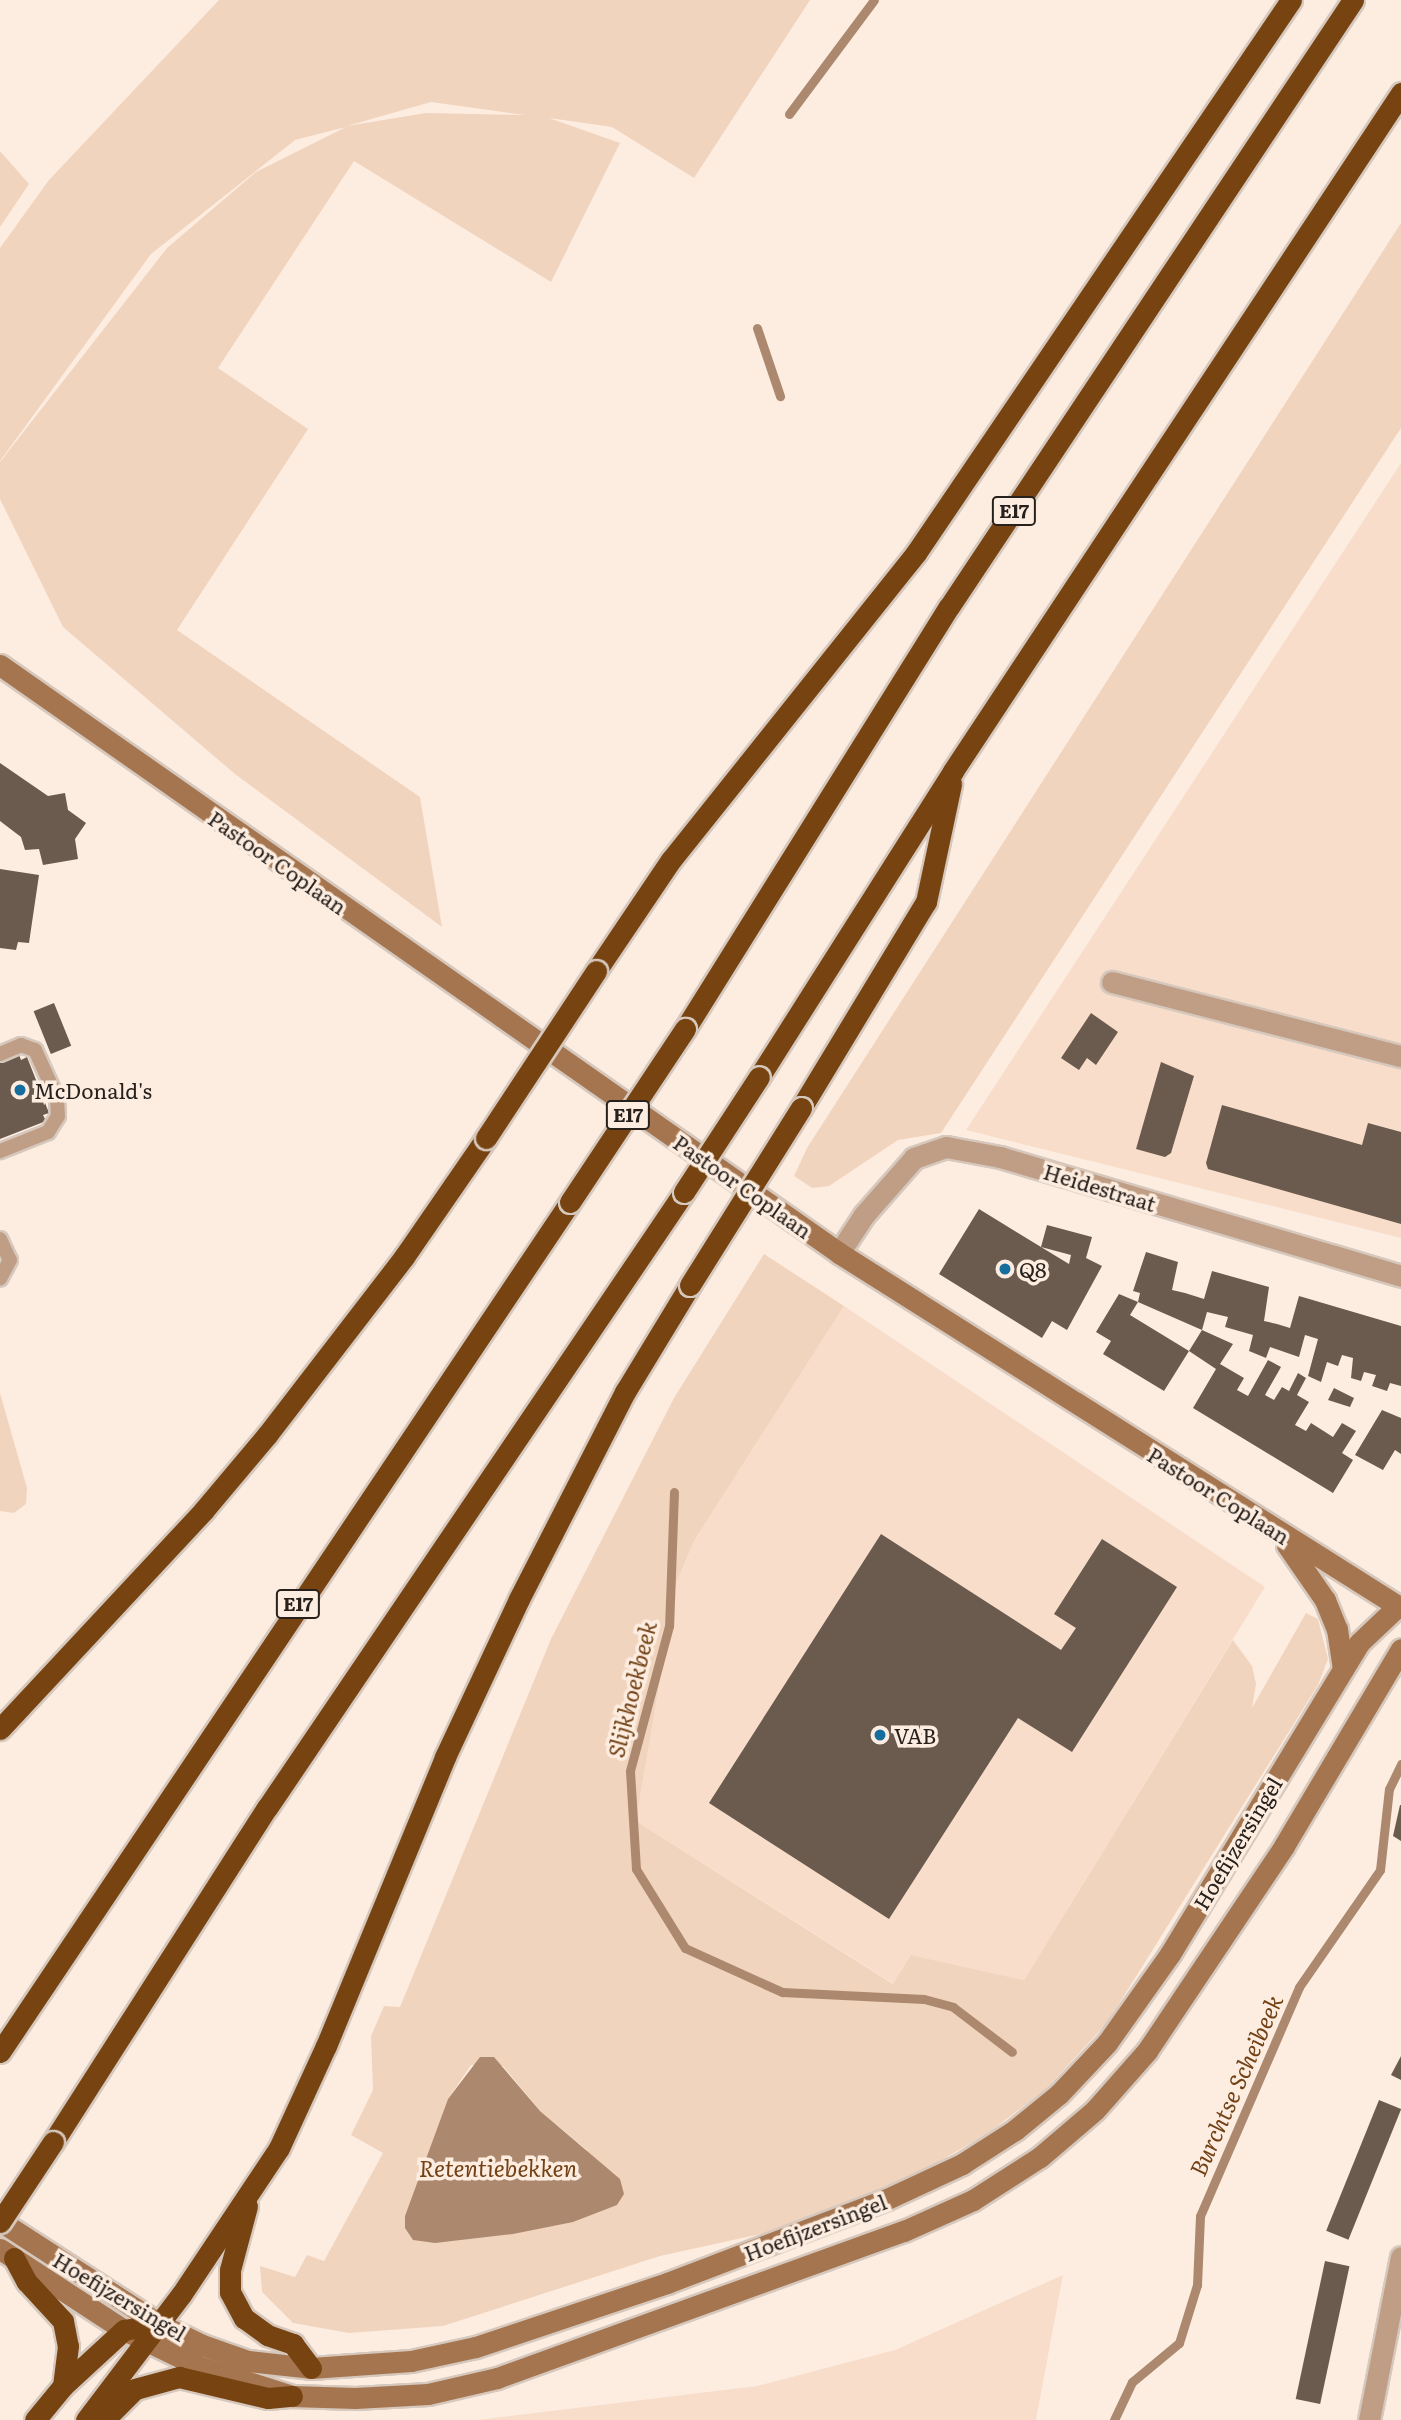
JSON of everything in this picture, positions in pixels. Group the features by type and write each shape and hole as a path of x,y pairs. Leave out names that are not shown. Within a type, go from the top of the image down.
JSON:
{"highway":[{"path":"0,1729 204,1510 267,1435 404,1257 486,1139 671,860 916,553 1291,0"},
{"name":"E17","path":"0,2052 685,1029 949,607 1353,0"},
{"path":"0,2222 267,1808 644,1255 953,771 1401,93"},
{"path":"86,2420 153,2332 279,2148 326,2046 444,1756 519,1599 625,1392 926,902 953,771"},
{"path":"252,2188 232,2260 230,2292 244,2318 267,2335 293,2344 311,2368"},
{"path":"7,2253 27,2282 62,2321 68,2346 64,2386"},
{"path":"35,2420 64,2386 124,2330 153,2332"},
{"path":"104,2420 135,2389 179,2377 268,2398 292,2396"}],"street":[{"name":"Pastoor Coplaan","path":"0,665 839,1253 1400,1607"},
{"path":"1112,982 1401,1056"},
{"name":"Heidestraat","path":"839,1253 864,1215 915,1158 946,1147 999,1157 1401,1276"},
{"path":"1271,1528 1299,1558 1325,1600 1337,1629 1343,1669"},
{"name":"Hoefijzersingel","path":"153,2332 248,2361 311,2368 411,2361 557,2323 887,2199 962,2164 1015,2130 1059,2094 1107,2043 1170,1954 1359,1643 1400,1607"},
{"name":"Hoefijzersingel","path":"0,2222 153,2332 240,2382 292,2396 428,2394 497,2378 904,2231 973,2200 1040,2157 1095,2110 1147,2051 1202,1974 1401,1649"},
{"name":"Hoefijzersingel","path":"7,2253 124,2330"},
{"path":"1369,2420 1401,2256"}],"lane":[{"path":"0,1054 21,1045 35,1050 57,1098 58,1116 48,1132 0,1151"},
{"path":"0,1240 10,1260 0,1279"}],"shaded area":[{"path":"219,0 810,0 694,178 612,127 549,118 620,143 551,282 354,161 218,368 308,429 177,630 420,797 442,927 235,774 63,627 0,499 0,462 167,248 256,172 346,127 295,140 151,254 0,461 0,248 49,180","holes":["431,102 525,115 426,113 347,126"]},
{"path":"0,151 29,184 0,227"},
{"path":"1401,223 1401,428 941,1133 898,1140 829,1186 812,1188 794,1176 807,1148"},
{"path":"1401,463 1401,1238 966,1130"},
{"path":"764,1254 844,1306 694,1541 677,1581 636,1821 893,1984 911,1955 1024,1980 1233,1640 1252,1666 1256,1684 1252,1708 1306,1613 1318,1619 1328,1659 1318,1685 1107,2023 1046,2089 987,2134 917,2174 770,2232 660,2256 443,2326 349,2333 293,2323 262,2292 260,2266 295,2277 307,2255 324,2261 383,2153 351,2135 373,2090 371,2036 384,2006 400,2007 551,1639 674,1398","holes":["471,2065 503,2066 540,2111 587,2150 417,2187 448,2099"]},
{"path":"844,1306 1265,1587 1024,1980 911,1955 894,1984 636,1821 677,1581 694,1541"},
{"path":"0,1393 27,1488 26,1504 14,1513 0,1511"},
{"path":"1063,2275 1036,2420 478,2420 757,2386 895,2350"}],"water":[{"name":"Retentiebekken","path":"480,2057 494,2057 540,2111 620,2179 624,2194 617,2205 573,2222 513,2234 435,2243 413,2240 405,2228 405,2216 448,2099"}],"building":[{"path":"0,763 48,796 65,793 68,810 86,823 75,839 78,859 43,865 39,849 25,850 21,837 0,821"},
{"path":"0,869 39,875 29,943 18,942 16,950 0,948"},
{"path":"54,1003 71,1046 51,1054 34,1011"},
{"path":"1091,1013 1118,1032 1096,1065 1087,1058 1079,1070 1061,1058"},
{"name":"McDonald's","path":"18,1052 21,1060 27,1057 49,1113 43,1115 46,1121 0,1139 0,1059"},
{"path":"1161,1062 1194,1076 1171,1153 1165,1157 1136,1149"},
{"path":"1222,1105 1362,1145 1368,1123 1401,1132 1401,1224 1208,1169 1206,1163"},
{"name":"Q8","path":"979,1209 1041,1247 1047,1225 1092,1237 1086,1258 1102,1266 1067,1330 1052,1321 1042,1338 939,1274","holes":["1041,1247 1071,1255 1069,1264"]},
{"path":"1146,1252 1178,1262 1172,1290 1204,1299 1212,1271 1269,1287 1264,1321 1290,1328 1299,1296 1401,1326 1401,1386 1390,1383 1387,1391 1372,1386 1376,1375 1364,1372 1361,1381 1351,1378 1353,1358 1342,1355 1338,1366 1327,1362 1321,1382 1308,1376 1318,1339 1305,1335 1299,1357 1270,1347 1266,1358 1249,1351 1253,1335 1225,1327 1228,1317 1207,1312 1202,1330 1138,1302 1140,1293 1133,1291"},
{"path":"1119,1294 1138,1302 1130,1315 1189,1351 1164,1391 1103,1354 1111,1341 1096,1332"},
{"path":"1202,1330 1233,1344 1220,1364 1244,1378 1237,1390 1248,1396 1268,1360 1281,1367 1265,1395 1274,1400 1282,1387 1289,1391 1298,1373 1306,1378 1297,1395 1309,1402 1295,1425 1306,1431 1311,1423 1333,1437 1342,1423 1356,1431 1342,1453 1353,1460 1333,1493 1193,1408 1216,1369 1189,1351"},
{"path":"1334,1388 1354,1398 1350,1407 1328,1400"},
{"path":"1382,1410 1401,1418 1401,1454 1395,1450 1383,1470 1355,1455"},
{"name":"VAB","path":"881,1534 1061,1650 1076,1628 1054,1614 1102,1539 1177,1587 1072,1752 1018,1718 889,1919 709,1803"},
{"path":"1401,1805 1401,1841 1393,1836"},
{"path":"1401,2056 1401,2080 1391,2075"},
{"path":"1379,2100 1401,2110 1348,2240 1326,2231"},
{"path":"1325,2261 1349,2266 1320,2404 1296,2399"}],"waterway":[{"name":"Slijkhoekbeek","path":"789,114 874,0"},
{"name":"Slijkhoekbeek","path":"757,328 780,396"},
{"name":"Slijkhoekbeek","path":"674,1492 669,1626 630,1771 636,1869 685,1948 782,1992 924,1999 953,2007 1012,2052"},
{"name":"Burchtse Scheibeek","path":"1114,2420 1132,2382 1179,2343 1197,2285 1200,2216 1299,1987 1380,1870 1389,1789 1401,1764"}],"place":[{"name":"McDonald's","path":"20,1090"},
{"name":"Q8","path":"1005,1269"},
{"name":"VAB","path":"880,1735"}]}
